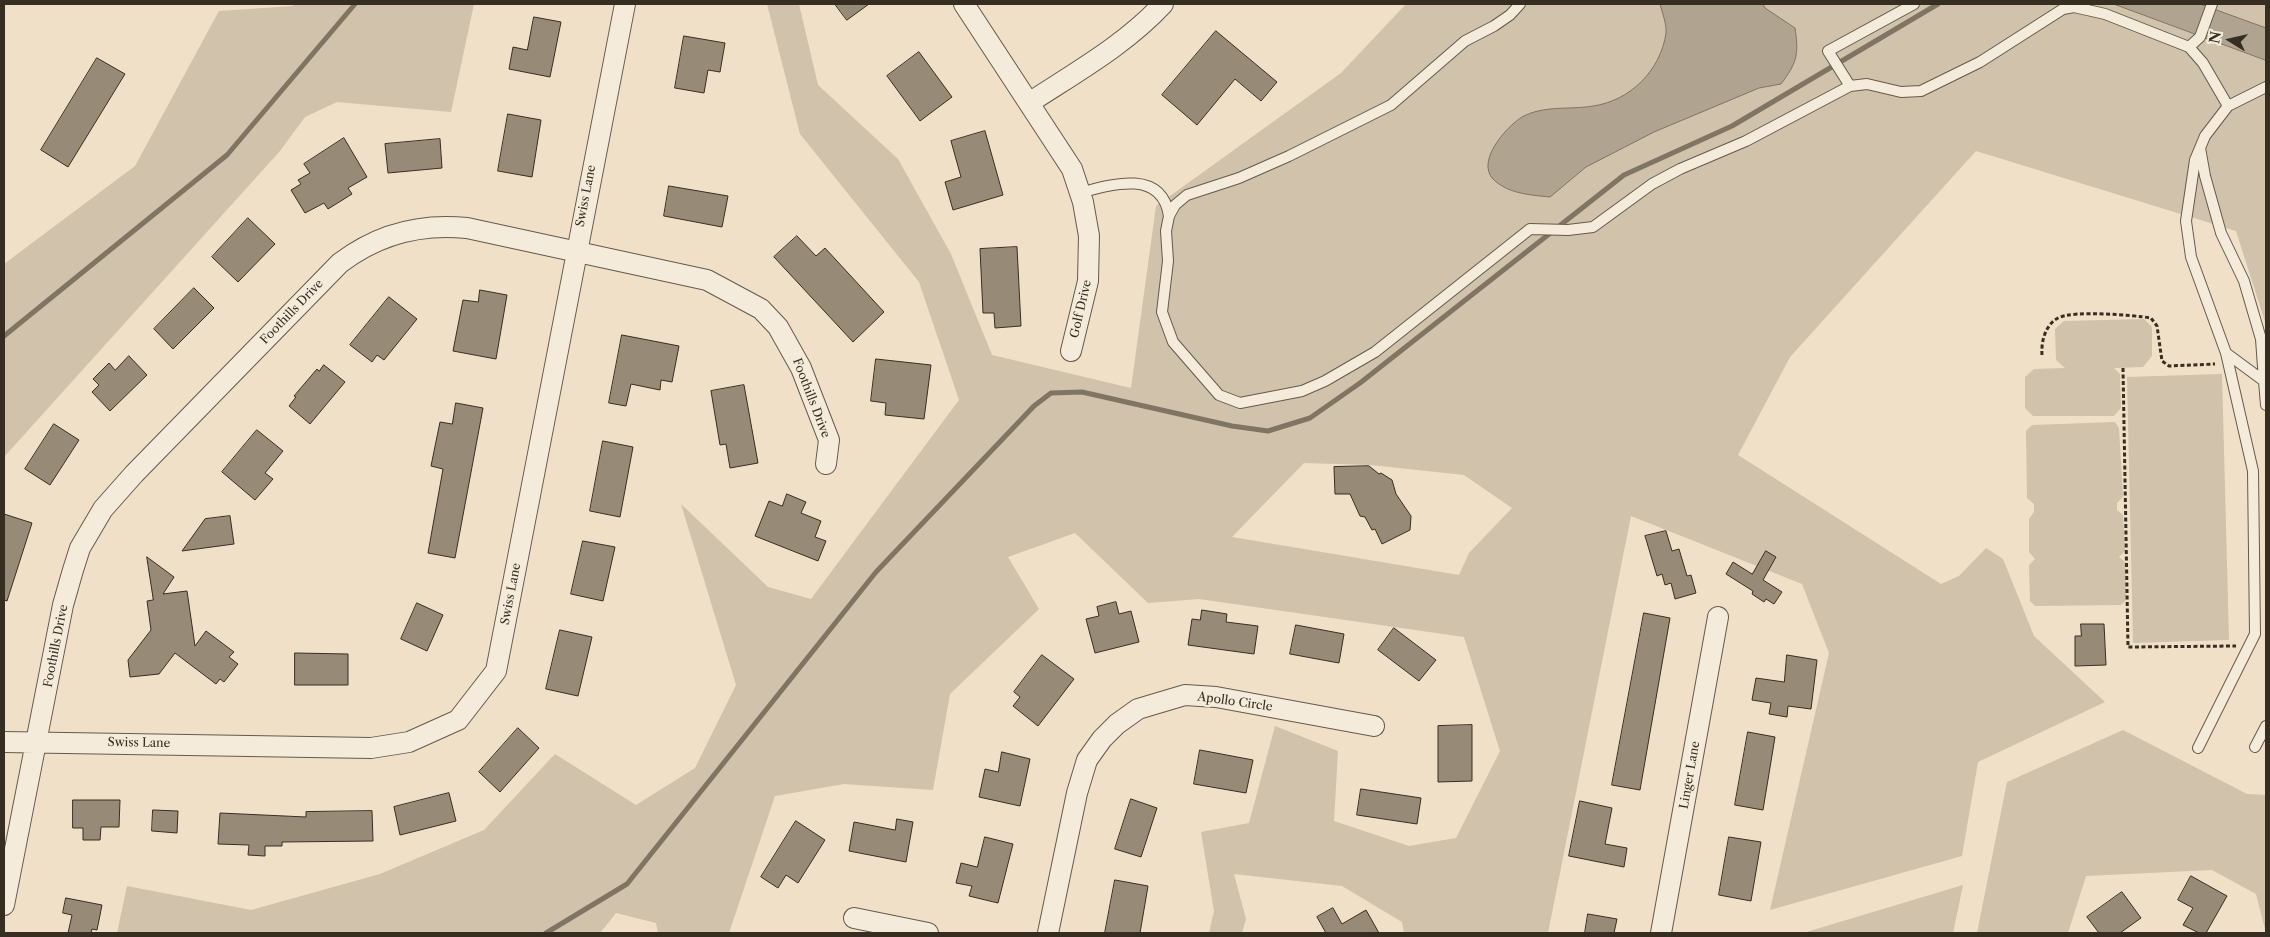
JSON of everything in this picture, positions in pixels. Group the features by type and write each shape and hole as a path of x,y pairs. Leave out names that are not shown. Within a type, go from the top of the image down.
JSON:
{"street":[{"name":"Swiss Lane","path":"4,742 371,748 409,742 458,720 496,671 575,251 624,4"},
{"name":"Golf Drive","path":"964,4 1072,169 1080,193 1090,236 1088,281 1071,351"},
{"path":"1029,103 1120,44 1147,21 1163,4"},
{"name":"Foothills Drive","path":"4,905 63,605 80,548 103,509 134,474 340,263 359,248 382,237 424,227 467,228 707,280 761,309 778,326 802,368 829,440 826,464"},
{"name":"Linger Lane","path":"1661,933 1718,617"},
{"name":"Apollo Circle","path":"1048,933 1077,793 1087,760 1102,739 1117,724 1138,709 1185,695 1216,697 1374,726"},
{"path":"854,918 928,933"}],"lane":[{"path":"1520,4 1510,15 1494,26 1465,41 1391,105 1289,156 1239,178 1188,195 1175,205 1169,216 1166,231 1168,261 1162,312 1173,342 1219,395 1240,403 1302,391 1325,381 1374,352 1530,229 1568,230 1593,227 1666,176 1746,142 1850,86 1867,84 1901,92 1921,91 1980,62 2063,8 2074,7 2105,14 2189,47 2202,63 2228,106"},
{"path":"1850,86 1828,50 1914,4"},
{"path":"2189,47 2200,37 2212,4"},
{"path":"2198,748 2256,634 2253,472 2227,358 2191,257 2186,221 2195,160 2200,147 2216,120 2228,106 2266,87"},
{"path":"2200,147 2205,176 2221,232 2244,281 2261,339 2266,405"},
{"path":"1080,193 1110,185 1135,182 1159,193 1168,207 1169,216"},
{"path":"2227,358 2264,381"},
{"path":"2255,747 2266,726"}],"path":[{"path":"2042,355 2041,345 2049,326 2057,319 2068,314 2151,318 2156,326 2162,361 2169,366 2227,358"},
{"path":"2123,368 2128,647 2250,646"}],"shaded area":[{"path":"293,4 474,4 451,112 337,102 305,117 280,151 4,457 4,264 135,166 219,11 293,6"},
{"path":"767,4 799,4 818,85 898,159 951,254 992,355 1131,388 1156,206 1341,73 1406,4 2266,4 2266,325 2236,231 1976,151 1790,357 1738,455 1941,584 1959,576 1986,548 2003,559 2034,636 2105,702 1978,762 1962,856 1770,910 1829,653 1802,584 1631,516 1548,933 1404,933 1402,922 1342,886 1234,874 1246,919 1242,933 1209,933 1214,911 1201,832 1249,823 1275,726 1338,751 1334,821 1409,846 1456,838 1500,751 1464,637 1199,599 1148,603 1075,533 1008,557 1039,609 950,694 933,790 844,784 775,796 729,933 658,933 656,923 616,913 600,933 117,933 127,886 251,910 380,874 484,830 555,754 636,805 695,768 736,685 681,504 768,587 811,599 959,400 919,282 800,134","holes":["1304,463 1371,465 1464,475 1512,508 1469,553 1459,575 1232,537"]},
{"path":"1660,4 1763,4 1765,8 1795,28 1797,52 1794,64 1781,84 1759,88 1654,132 1586,167 1550,197 1513,191 1493,179 1489,172 1490,154 1501,136 1522,117 1548,109 1584,107 1607,103 1619,98 1641,82 1658,59 1663,47 1666,30"},
{"path":"2114,4 2200,4 2266,28 2266,60"},
{"path":"2144,319 2152,327 2152,356 2143,367 2114,368 2120,374 2121,408 2114,416 2033,416 2025,408 2025,377 2034,369 2065,368 2056,360 2055,329 2064,321"},
{"path":"2222,374 2229,640 2133,643 2127,377"},
{"path":"2115,422 2119,428 2123,497 2117,503 2117,510 2123,515 2125,551 2119,557 2125,562 2126,600 2121,605 2035,606 2030,601 2029,565 2035,559 2029,552 2029,519 2034,512 2034,504 2027,498 2026,431 2032,425"},
{"path":"2123,730 2247,794 2266,795 2266,933 2256,894 2212,870 2086,876 2068,933 1977,933 2007,782"},
{"path":"1963,885 1953,933 1803,933"}],"building":[{"path":"835,4 869,4 847,20"},
{"path":"534,17 561,22 550,77 509,69 513,47 527,50"},
{"path":"1216,31 1277,82 1261,101 1235,79 1197,125 1162,95"},
{"path":"684,36 725,43 720,72 708,70 704,93 675,88"},
{"path":"919,52 952,97 920,121 887,76"},
{"path":"97,58 125,74 68,167 41,150"},
{"path":"508,114 541,120 532,177 498,171"},
{"path":"985,131 1003,195 953,210 945,182 961,177 951,141"},
{"path":"344,138 367,177 348,188 352,194 328,209 324,203 305,213 291,190 301,184 298,180 310,173 304,164"},
{"path":"440,139 442,168 388,173 385,144"},
{"path":"669,186 728,196 722,227 664,216"},
{"path":"248,218 275,244 238,282 212,257"},
{"path":"797,236 816,256 825,248 884,312 853,342 774,257"},
{"path":"1017,247 1021,326 995,328 994,313 983,313 980,249"},
{"path":"194,288 214,308 173,349 154,329"},
{"path":"480,290 507,295 496,359 453,351 463,300 478,302"},
{"path":"389,297 417,319 384,360 377,355 372,362 350,345"},
{"path":"622,335 679,346 672,382 661,380 660,390 631,384 626,406 609,403"},
{"path":"129,356 147,375 110,411 92,392 99,385 93,379 109,363 115,370"},
{"path":"876,359 931,365 924,419 885,415 886,403 871,401"},
{"path":"324,365 345,382 310,424 289,406 296,397 294,396 317,369 319,371"},
{"path":"744,385 758,463 730,468 726,444 720,445 711,391"},
{"path":"456,403 483,408 455,558 428,553 443,469 431,466 440,422 452,424"},
{"path":"54,424 79,440 50,485 25,469"},
{"path":"257,430 283,451 265,473 273,479 255,500 222,472"},
{"path":"603,441 633,447 620,517 590,511"},
{"path":"1369,466 1379,474 1381,473 1392,480 1396,494 1411,516 1410,530 1382,544 1375,529 1372,530 1365,517 1360,516 1350,494 1335,494 1334,467"},
{"path":"787,494 806,502 801,513 821,521 815,537 826,541 818,561 755,536 769,501 782,506"},
{"path":"4,514 32,523 7,601 4,600"},
{"path":"230,516 234,544 182,551 205,519"},
{"path":"1666,531 1672,551 1679,549 1687,576 1691,575 1696,593 1675,599 1671,583 1665,585 1662,574 1657,576 1645,536"},
{"path":"583,541 615,547 603,601 571,594"},
{"path":"1766,551 1776,557 1763,580 1782,592 1774,604 1766,599 1764,602 1752,594 1753,591 1726,574 1733,562 1752,574"},
{"path":"147,557 174,577 163,594 187,591 195,646 206,631 234,652 229,657 238,664 224,682 220,679 216,684 175,653 159,674 130,677 128,660 151,630 147,601 153,600"},
{"path":"1116,602 1119,614 1131,611 1139,642 1095,653 1086,619 1099,616 1097,607"},
{"path":"417,603 443,615 427,651 401,639"},
{"path":"1202,610 1227,614 1226,622 1258,626 1254,654 1188,645 1192,619 1200,620"},
{"path":"1644,613 1670,618 1640,790 1612,785"},
{"path":"2081,624 2104,624 2106,665 2075,666 2075,636 2081,636"},
{"path":"1296,625 1344,634 1339,663 1290,654"},
{"path":"1394,628 1436,660 1419,681 1378,650"},
{"path":"560,630 592,637 578,696 546,689"},
{"path":"295,653 348,654 348,685 295,685"},
{"path":"1042,655 1074,679 1038,726 1013,706 1020,697 1014,692"},
{"path":"1787,655 1817,660 1811,709 1788,706 1787,717 1769,714 1771,703 1752,700 1756,678 1784,682"},
{"path":"1472,725 1472,781 1438,782 1438,726"},
{"path":"518,728 539,748 500,792 479,772"},
{"path":"1748,732 1775,737 1763,810 1735,805"},
{"path":"1200,750 1253,760 1246,793 1194,784"},
{"path":"1002,752 1030,759 1020,806 979,797 985,769 998,772"},
{"path":"1361,789 1421,798 1417,824 1357,815"},
{"path":"449,793 456,821 400,835 394,807"},
{"path":"1131,799 1157,808 1141,857 1115,849"},
{"path":"73,800 120,800 119,827 101,827 100,840 83,840 83,828 73,828"},
{"path":"1580,801 1612,808 1605,844 1627,848 1624,867 1569,856"},
{"path":"153,810 178,811 177,833 152,831"},
{"path":"372,811 373,841 282,842 282,846 265,846 265,856 248,855 249,845 218,844 220,813 306,817 306,812"},
{"path":"897,819 913,822 906,862 849,851 854,822 895,830"},
{"path":"796,821 825,840 798,883 786,875 778,888 761,877"},
{"path":"985,837 1013,844 998,903 969,896 972,886 956,883 961,863 977,867"},
{"path":"1729,837 1761,842 1751,901 1719,895"},
{"path":"2191,876 2227,896 2206,933 2199,933 2183,925 2193,908 2178,900"},
{"path":"1115,880 1148,886 1140,933 1105,933"},
{"path":"2122,892 2141,918 2120,933 2099,933 2087,917"},
{"path":"66,898 102,905 97,930 92,929 91,933 68,933 72,915 63,913"},
{"path":"1333,908 1342,924 1366,910 1379,933 1326,933 1317,917"},
{"path":"1588,914 1617,919 1614,933 1585,933"}],"waterway":[{"path":"4,336 227,155 355,4"},
{"path":"546,933 627,884 876,572 1034,406 1051,393 1082,392 1232,426 1268,431 1310,418 1360,383 1624,175 1732,126 1938,4"}]}
